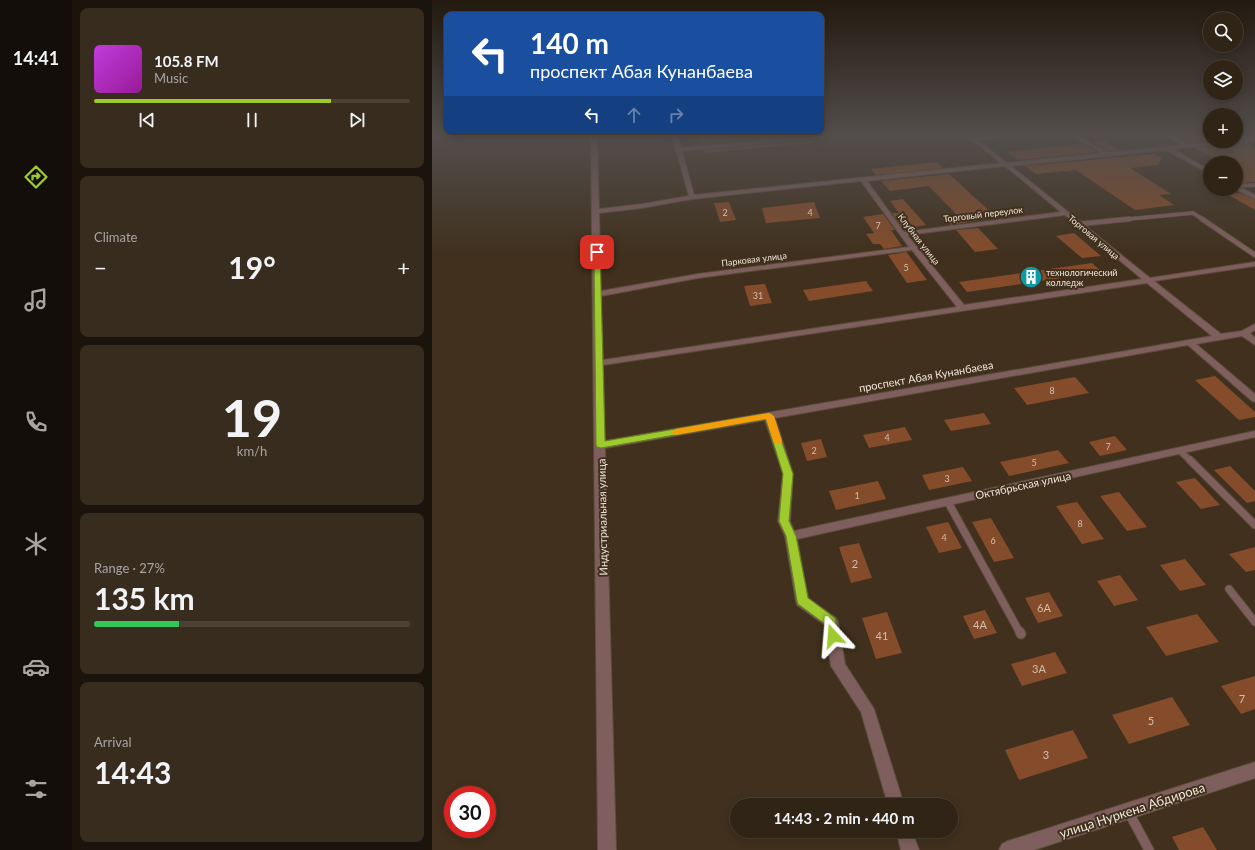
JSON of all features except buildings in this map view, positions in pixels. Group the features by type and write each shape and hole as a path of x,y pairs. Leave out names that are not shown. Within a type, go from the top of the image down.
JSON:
{"street":[{"name":"Индустриальная улица","path":"595,176 607,850"},
{"path":"686,176 692,197"},
{"path":"596,210 642,206 692,197 905,176"},
{"name":"Торговая улица","path":"1021,176 1146,280 1219,337"},
{"name":"Клубная улица","path":"863,180 902,234 962,308"},
{"path":"1243,191 1255,198"},
{"name":"Торговый переулок","path":"902,234 1065,213"},
{"name":"Парковая улица","path":"598,294 698,276 914,248"},
{"path":"599,363 1255,264"},
{"name":"проспект Абая Кунанбаева","path":"601,445 1244,333 1255,327"},
{"path":"1244,333 1255,342"},
{"path":"1189,342 1255,399"},
{"path":"769,416 788,474 784,521 791,536 802,601 831,622 838,666 867,709 894,798"},
{"name":"Октябрьская улица","path":"791,536 1255,434"},
{"name":"улица Нуркена Абдирова","path":"1008,850 1255,770"},
{"path":"906,838 910,850"}],"lane":[{"path":"1243,186 1255,185"},
{"path":"1079,224 1193,214 1255,255"},
{"path":"1180,451 1255,525"},
{"path":"948,502 1021,634"},
{"path":"1230,589 1255,622"},
{"path":"1128,811 1149,850"}],"slow traffic":[{"path":"676,432 769,416 777,441"}],"place":[{"name":"технологический колледж","path":"1031,277"}],"route":[{"path":"597,252 601,445 769,416 788,474 784,521 791,536 802,601 831,622 833,636"}]}
